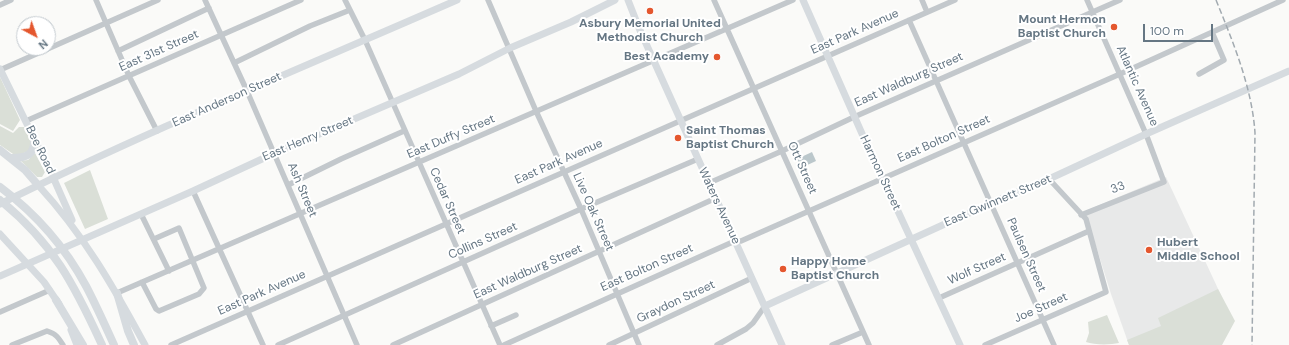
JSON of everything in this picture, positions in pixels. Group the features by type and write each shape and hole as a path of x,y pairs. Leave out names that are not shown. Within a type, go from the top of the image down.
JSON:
{"highway":[{"path":"12,158 21,158 31,152 35,146 34,139"},
{"path":"0,150 12,158 38,185"},
{"path":"0,187 31,213 44,227 77,270 95,303 114,345"},
{"path":"0,200 21,218 52,252 67,274 102,345"},
{"path":"117,293 128,331 134,345"},
{"path":"56,300 84,345"}],"main road":[{"name":"East Anderson Street","path":"0,204 53,178 247,90 457,0"},
{"name":"East Henry Street","path":"0,276 194,191 275,153 459,74 510,48 572,22 615,0"},
{"name":"Waters Avenue","path":"628,0 782,345"},
{"name":"Harmon Street","path":"803,0 882,179 960,345"},
{"name":"Bee Road","path":"0,70 26,121 77,231"},
{"name":"East Gwinnett Street","path":"765,306 991,203 1049,179 1146,134 1289,71"},
{"path":"38,185 59,207 103,269 145,345"},
{"path":"0,234 28,263 50,290 77,345"}],"street":[{"path":"0,5 11,0"},
{"path":"96,0 129,76 156,131"},
{"path":"0,70 158,0"},
{"name":"Ash Street","path":"205,0 275,153 357,345"},
{"name":"East 31st Street","path":"26,121 300,0"},
{"name":"Cedar Street","path":"345,0 365,40 481,306 500,345"},
{"name":"Live Oak Street","path":"488,0 510,48 536,112 581,209 639,345"},
{"name":"Ott Street","path":"714,0 869,345"},
{"name":"East Duffy Street","path":"117,293 793,0"},
{"path":"922,0 927,12"},
{"name":"East Park Avenue","path":"171,345 955,0"},
{"name":"Atlantic Avenue","path":"1087,0 1146,134 1164,182"},
{"name":"East Waldburg Street","path":"709,183 854,117 1120,0"},
{"name":"East Bolton Street","path":"504,345 735,241 741,241 1120,74 1283,0"},
{"path":"118,51 209,8"},
{"path":"234,63 310,26 350,10"},
{"name":"Paulsen Street","path":"909,20 1054,345"},
{"path":"1199,74 1224,60 1212,32"},
{"path":"288,185 341,159 404,131"},
{"name":"Collins Street","path":"278,345 287,343 344,315 581,209 698,159"},
{"path":"1049,179 1086,219 1089,231"},
{"name":"33","path":"1081,215 1164,182"},
{"path":"194,191 263,345"},
{"name":"East Waldburg Street","path":"393,345 716,198"},
{"path":"141,214 169,271"},
{"path":"142,282 156,309 160,311 199,294 204,288 179,228 154,239"},
{"name":"Wolf Street","path":"939,298 1089,231"},
{"name":"Joe Street","path":"985,345 1106,292 1089,231"},
{"name":"Graydon Street","path":"609,345 752,278"},
{"path":"0,312 50,290"},
{"path":"717,345 746,329 753,323 765,306"},
{"path":"491,326 516,315"},
{"path":"12,345 45,331 55,333 63,345"},
{"path":"832,345 863,332"}],"shaded area":[{"path":"0,77 20,120 13,131 0,124"},
{"path":"0,126 13,133 19,127 24,127 31,142 31,150 16,156 0,145"},
{"path":"812,152 816,161 801,168 797,159"},
{"path":"35,153 45,172 42,177 37,177 21,161 28,160"},
{"path":"90,170 108,219 85,229 64,183"},
{"name":"Hubert Middle School","path":"1166,177 1233,321 1129,345 1085,211"},
{"path":"1218,289 1235,321 1222,345 1129,345 1127,340 1161,326 1158,318"},
{"path":"1107,315 1119,343 1093,344 1086,342 1089,333 1088,322"}],"railway":[{"path":"1216,0 1235,48 1246,82 1255,133 1252,345"}],"place":[{"name":"Asbury Memorial United Methodist Church","path":"650,11"},
{"name":"Mount Hermon Baptist Church","path":"1114,27"},
{"name":"Best Academy","path":"717,57"},
{"name":"Saint Thomas Baptist Church","path":"678,138"},
{"name":"Hubert Middle School","path":"1149,250"},
{"name":"Happy Home Baptist Church","path":"783,269"}]}
